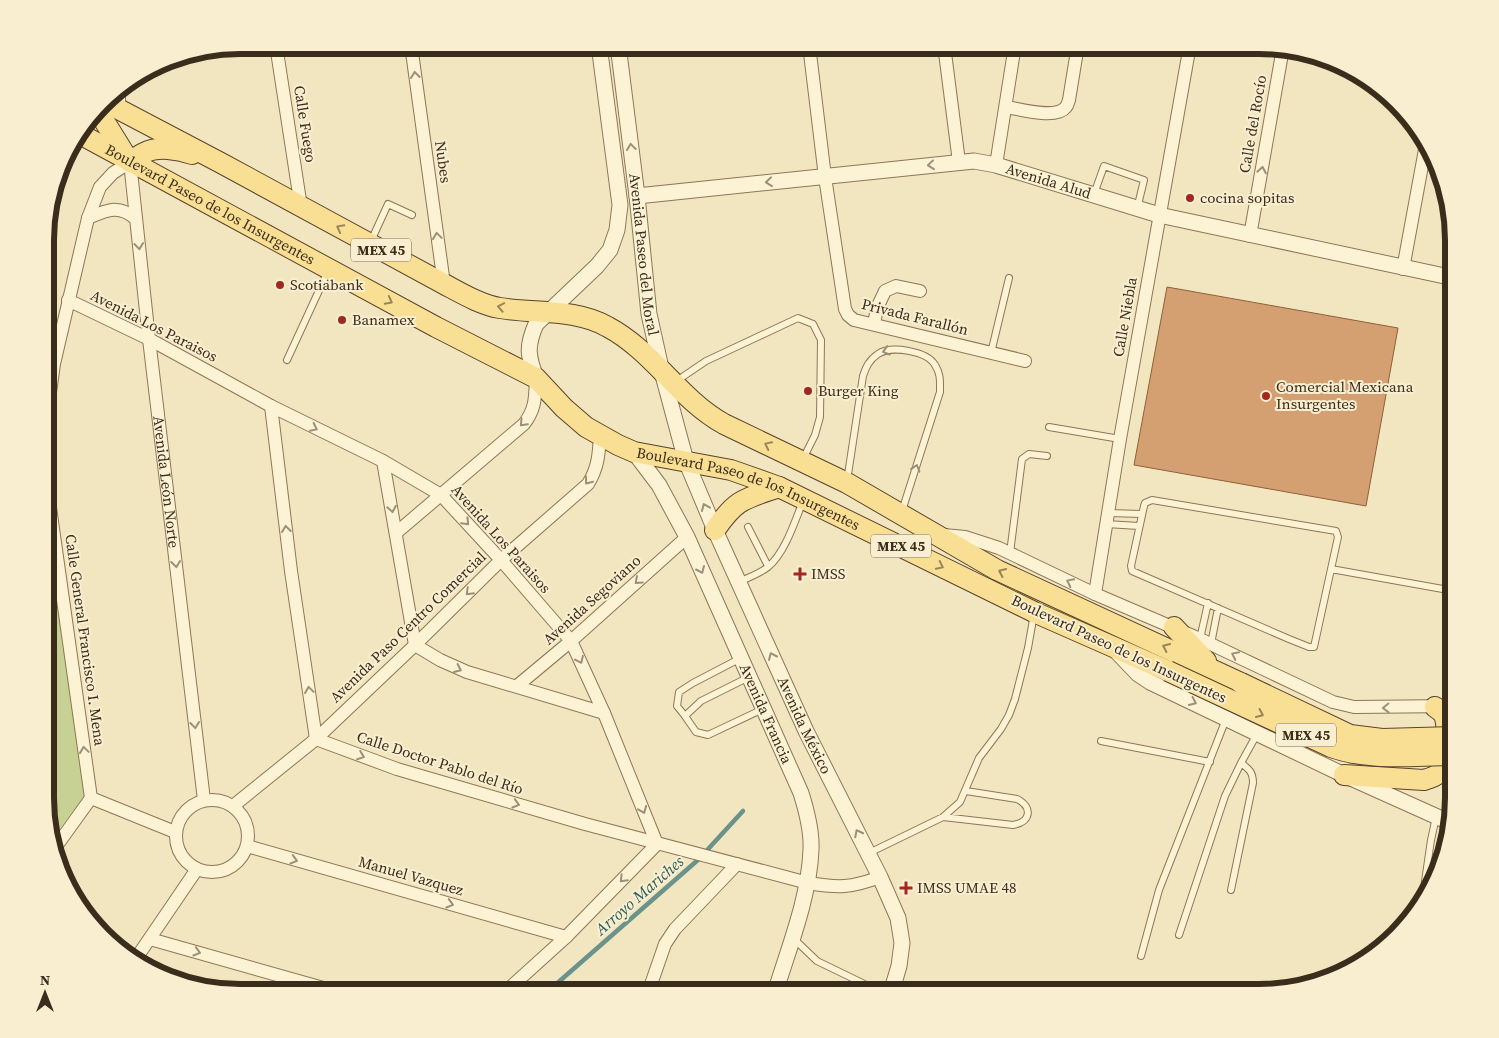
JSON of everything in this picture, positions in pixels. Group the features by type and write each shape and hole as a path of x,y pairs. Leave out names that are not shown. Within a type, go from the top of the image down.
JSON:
{"main road":[{"name":"Boulevard Paseo de los Insurgentes","path":"115,101 221,163 444,284 497,308 549,311 578,316 607,326 633,344 668,375 706,414 847,483 997,570 1215,670 1350,735 1382,739 1445,737"},
{"path":"101,116 130,162 144,152 173,150 221,163"},
{"name":"Boulevard Paseo de los Insurgentes","path":"85,137 328,269 536,378 564,408 600,435 634,452 732,470 779,487 1034,612 1345,752 1381,756 1445,755"},
{"path":"715,530 735,504 748,497 779,487"},
{"path":"1174,627 1215,670"},
{"path":"1444,706 1445,719"},
{"path":"1344,775 1424,780 1433,778 1443,766 1445,738"}],"street":[{"name":"Calle Fuego","path":"277,54 301,207"},
{"name":"Nubes","path":"412,54 444,284"},
{"name":"Avenida Paseo del Moral","path":"536,378 529,359 531,336 536,324 597,266 610,250 617,230 620,205 600,54"},
{"name":"Avenida Paseo del Moral","path":"619,54 637,196 649,314 668,375 686,461"},
{"name":"Privada Farallón","path":"810,54 825,177 848,315 854,320 1025,361"},
{"path":"945,54 958,162"},
{"path":"996,165 1014,54"},
{"path":"1006,107 1049,114 1066,108 1077,54"},
{"name":"Calle Niebla","path":"1096,594 1120,439 1188,54"},
{"name":"Calle del Rocío","path":"1250,236 1282,55"},
{"path":"1403,268 1424,154"},
{"path":"54,364 88,218 100,187 113,173 130,162"},
{"name":"Avenida León Norte","path":"130,162 148,339 204,800"},
{"name":"Avenida Alud","path":"637,196 958,162 974,162 996,165 1159,216 1445,276"},
{"path":"88,218 111,210 121,210 128,212 136,219"},
{"path":"874,324 877,308 885,291 896,286 920,291"},
{"name":"Avenida Los Paraisos","path":"68,300 148,339 271,406 384,461 441,495 501,560 571,641 604,713 657,844"},
{"path":"396,533 524,424 531,415 535,404 536,378"},
{"path":"271,406 291,570 316,739"},
{"name":"Avenida Paso Centro Comercial","path":"233,806 316,739 416,645 501,560 588,484 598,460 600,435"},
{"name":"Avenida Francia","path":"634,452 659,485 687,537 801,793 806,809 810,828 811,849 808,883 778,984"},
{"path":"384,461 416,645 440,660 467,672 604,713"},
{"name":"Avenida México","path":"686,461 738,582 806,731 880,877 898,918 902,943 899,966 894,984"},
{"path":"934,534 965,537 984,542 1096,594 1206,641 1333,702 1354,707 1444,706"},
{"name":"Calle General Francisco I. Mena","path":"54,536 91,798"},
{"name":"Avenida Segoviano","path":"517,686 571,641 687,537"},
{"path":"1111,646 1138,674 1150,682 1344,775 1444,820"},
{"name":"Calle Doctor Pablo del Río","path":"316,739 396,769 678,850 808,883 832,887 848,887 880,877"},
{"path":"59,842 91,798 175,832"},
{"path":"204,800 224,801 233,806 247,824 247,846 241,858 233,866 222,871 209,872 197,870 180,854 176,844 175,832 178,821 184,811 193,804 204,800"},
{"path":"514,984 566,937 657,844"},
{"name":"Manuel Vazquez","path":"247,846 566,937"},
{"path":"651,984 665,944 675,928 737,864"},
{"path":"139,955 197,870"},
{"path":"150,939 309,984"}],"lane":[{"path":"1093,195 1104,166 1144,180 1137,208"},
{"path":"370,244 388,204 412,215"},
{"path":"287,360 328,269"},
{"path":"991,353 1008,278"},
{"path":"668,375 706,361 798,318 813,324 821,340 820,417 815,435 802,461"},
{"path":"847,483 863,376 868,362 880,352 897,348 919,354 934,363 940,376 940,392 901,515"},
{"path":"1049,427 1120,439"},
{"path":"1010,553 1022,459 1029,454 1047,456"},
{"path":"738,582 759,573 768,566 781,550 804,499"},
{"path":"1152,500 1336,531 1338,537 1315,645 1312,648 1132,570 1131,566 1142,514 1145,503 1152,500"},
{"path":"1107,519 1142,514"},
{"path":"1107,519 1139,526"},
{"path":"748,527 768,566"},
{"path":"1331,569 1445,589"},
{"path":"1206,641 1208,604"},
{"path":"1206,641 1218,608"},
{"path":"868,854 943,817 954,809 966,791 978,758 1001,729 1012,707 1028,648 1034,612"},
{"path":"741,658 679,692 677,706 696,732 708,735 764,709"},
{"path":"685,716 701,701 749,677"},
{"path":"1141,956 1159,890 1227,718"},
{"path":"1179,936 1225,796 1258,733"},
{"path":"1101,741 1210,762"},
{"path":"1231,890 1253,783 1253,776 1250,770 1241,763"},
{"path":"943,817 1013,825 1022,823 1027,818 1028,810 1024,803 1017,799 966,791"},
{"path":"1425,882 1436,817"},
{"path":"792,937 817,961 864,984"}],"green space":[{"path":"54,551 93,784 57,833 54,810"}],"building":[{"name":"Comercial Mexicana Insurgentes","path":"1167,287 1398,328 1366,506 1134,465"}],"waterway":[{"name":"Arroyo Mariches","path":"556,984 699,859 743,811"}],"place":[{"name":"cocina sopitas","path":"1190,198"},
{"name":"Scotiabank","path":"280,285"},
{"name":"Banamex","path":"342,320"},
{"name":"Burger King","path":"808,391"},
{"name":"Comercial Mexicana Insurgentes","path":"1266,396"},
{"name":"IMSS","path":"800,574"},
{"name":"IMSS UMAE 48","path":"906,888"}]}
